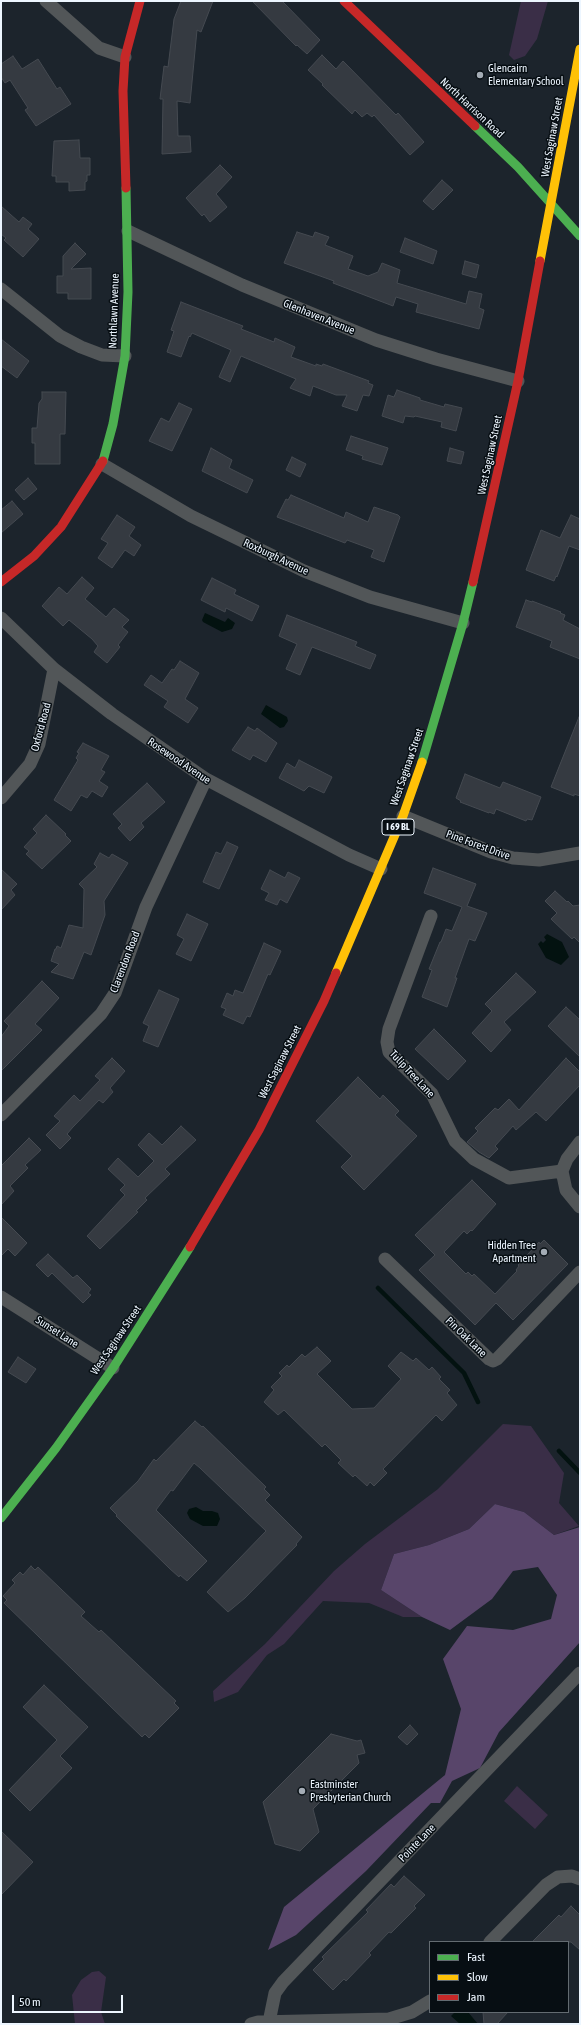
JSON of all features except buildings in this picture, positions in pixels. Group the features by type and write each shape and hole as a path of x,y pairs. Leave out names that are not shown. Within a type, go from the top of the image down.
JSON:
{"main road":[{"name":"Northlawn Avenue","path":"1,582 34,556 61,527 102,464 113,424 125,356 128,231 123,91 125,57 132,26 140,1"},
{"name":"North Harrison Road","path":"344,1 518,167 580,236"},
{"name":"West Saginaw Street","path":"1,1518 56,1448 113,1368 182,1262 219,1200 259,1130 324,1002 403,816 424,758 463,623 492,502 518,381 580,49"}],"street":[{"path":"46,1 99,48 125,57"},
{"name":"Glenhaven Avenue","path":"128,231 242,285 376,340 436,359 518,381"},
{"path":"1,289 54,332 81,347 102,354 125,356"},
{"name":"Roxburgh Avenue","path":"102,464 191,516 304,571 370,596 435,617 463,623"},
{"name":"Rosewood Avenue","path":"1,618 54,669 112,714 206,780 349,856 381,869"},
{"name":"Oxford Road","path":"1,798 30,764 39,744 54,669"},
{"name":"Clarendon Road","path":"1,1115 101,1014 115,993 146,907 206,780"},
{"name":"Pine Forest Drive","path":"403,816 491,852 513,858 539,860 580,853"},
{"name":"Tulip Tree Lane","path":"431,916 389,1029 387,1042 389,1052 432,1094 441,1109 455,1141 474,1159 509,1178 562,1171"},
{"path":"580,1142 567,1159 562,1171 566,1190 580,1207"},
{"name":"Pin Oak Lane","path":"385,1259 489,1359 493,1361 497,1359 580,1272"},
{"name":"Sunset Lane","path":"1,1297 113,1368"},
{"name":"Pointe Lane","path":"269,2022 276,1993 283,1982 580,1673"},
{"path":"491,1941 546,1885 558,1877 572,1876 580,1879"},
{"path":"251,2024 269,2022 389,2019 412,2012 429,2002"}],"shaded area":[{"path":"521,1 548,1 537,39 525,56 514,60 509,55"},
{"path":"205,613 225,622 228,618 235,623 232,629 222,632 203,622 202,620"},
{"path":"266,705 287,717 288,721 284,727 280,728 261,714"},
{"path":"547,934 562,942 569,957 561,965 546,958 538,944 541,941 543,943 546,940 544,937"},
{"path":"503,1424 531,1426 564,1473 559,1503 579,1526 554,1535 524,1512 495,1504 469,1529 429,1545 394,1554 381,1590 422,1617 403,1617 369,1603 323,1601 284,1644 267,1655 238,1692 214,1702 213,1691 265,1644 334,1571 365,1544 438,1489"},
{"path":"495,1504 524,1512 554,1535 580,1527 580,1642 499,1732 480,1768 452,1781 440,1803 431,1803 366,1871 296,1935 268,1950 284,1907 445,1775 461,1709 443,1659 467,1626 513,1630 551,1619 557,1595 538,1567 513,1571 492,1599 450,1630 422,1617 381,1590 394,1554 429,1545 469,1529"},
{"path":"196,1507 203,1511 218,1513 220,1519 217,1526 203,1526 190,1519 187,1513 189,1509"},
{"path":"517,1786 548,1815 535,1829 504,1801"},
{"path":"99,1971 106,1977 101,2012 105,2024 75,2024 72,1995 81,1980 92,1972"},
{"path":"454,2013 469,2013 478,2024 460,2024 451,2016"}],"waterway":[{"path":"378,1288 464,1373 478,1402"},
{"path":"559,1451 580,1473"}],"traffic: fast":[{"path":"475,126 518,167 580,236"},
{"path":"103,461 113,424 125,356 128,292 126,188"},
{"path":"422,762 463,623 473,582"},
{"path":"1,1518 56,1448 113,1368 190,1247"}],"traffic: slow":[{"path":"540,261 580,49"},
{"path":"336,973 403,816 422,762"}],"traffic: jam":[{"path":"126,188 123,91 125,57 140,1"},
{"path":"344,1 475,126"},
{"path":"473,582 518,381 540,261"},
{"path":"1,582 34,556 61,527 103,461"},
{"path":"190,1247 259,1130 324,1001 336,973"}],"place":[{"name":"Glencairn Elementary School","path":"480,75"},
{"name":"Hidden Tree Apartment","path":"544,1252"},
{"name":"Eastminster Presbyterian Church","path":"302,1791"}]}
